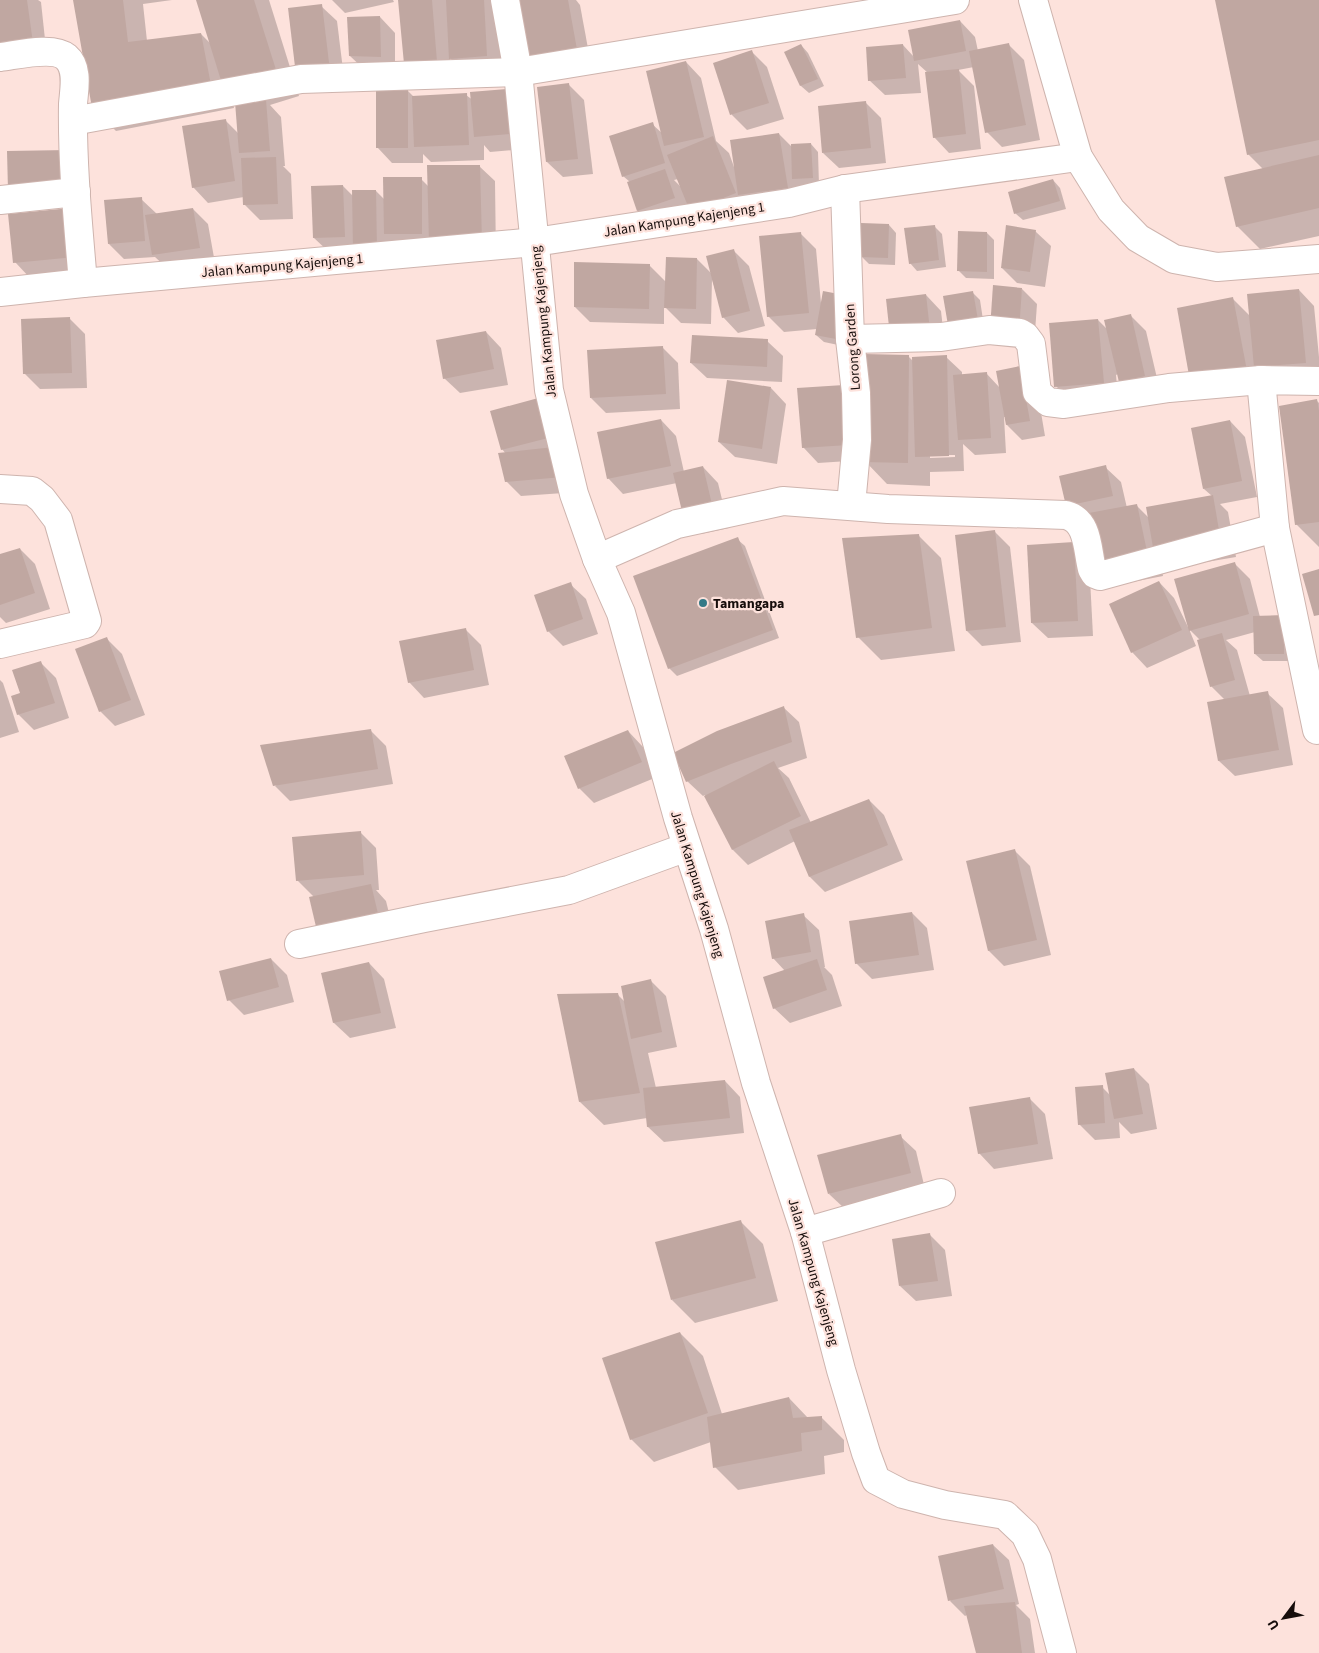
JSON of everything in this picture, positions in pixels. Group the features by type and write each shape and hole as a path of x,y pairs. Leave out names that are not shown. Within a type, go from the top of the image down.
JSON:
{"street":[{"name":"Jalan Kampung Kajenjeng","path":"505,0 518,72 549,390 574,494 597,559 621,613 687,847 714,930 756,1083 805,1232 841,1370 866,1453 876,1480 903,1494 945,1505 1005,1515 1025,1534 1038,1559 1062,1653"},
{"path":"73,121 301,79 518,72 955,0"},
{"path":"1033,0 1078,157 1111,210 1138,238 1174,259 1217,267 1319,259"},
{"path":"0,58 55,51 67,58 74,70 73,121 83,283"},
{"name":"Jalan Kampung Kajenjeng 1","path":"0,292 535,242 789,203 846,189 1078,157"},
{"name":"Lorong Garden","path":"846,189 850,339 856,393 857,440 851,505"},
{"path":"0,200 76,192"},
{"path":"850,339 941,336 989,330 1020,333 1031,344 1037,392 1048,402 1064,404 1169,388 1261,380 1319,380"},
{"path":"1261,380 1275,528 1317,730"},
{"path":"0,489 32,491 42,499 58,520 87,621 85,624 0,644"},
{"path":"597,559 677,524 782,501 888,508 1066,515 1073,517 1079,522 1084,531 1092,569 1095,574 1100,576 1275,528"},
{"path":"299,944 569,890 687,847"},
{"path":"805,1232 941,1193"}],"building":[{"path":"0,0 27,0 33,43 0,46"},
{"path":"73,0 123,0 128,42 201,33 211,85 92,108"},
{"path":"196,0 254,0 277,73 224,90"},
{"path":"398,0 432,0 437,62 404,64"},
{"path":"446,0 484,0 487,56 449,59"},
{"path":"513,0 568,0 578,55 525,64"},
{"path":"1215,0 1319,0 1319,140 1247,155"},
{"path":"322,4 330,71 296,75 288,8"},
{"path":"380,16 381,57 349,56 347,17"},
{"path":"960,20 966,51 914,61 908,30"},
{"path":"1009,43 1026,125 985,133 969,51"},
{"path":"801,44 818,79 800,86 784,52"},
{"path":"903,44 906,78 868,81 866,47"},
{"path":"752,50 769,103 730,115 713,63"},
{"path":"686,61 704,137 664,146 646,71"},
{"path":"959,69 966,134 933,138 925,72"},
{"path":"569,83 578,159 546,162 537,87"},
{"path":"519,88 523,133 474,137 470,92"},
{"path":"376,89 408,90 408,148 376,148"},
{"path":"467,93 469,145 414,147 412,96"},
{"path":"266,100 270,151 239,153 235,102"},
{"path":"866,101 871,148 822,153 818,106"},
{"path":"226,119 235,181 192,188 182,126"},
{"path":"653,122 665,163 622,177 609,136"},
{"path":"779,133 788,188 738,195 730,140"},
{"path":"713,136 736,193 690,211 667,155"},
{"path":"811,143 813,178 792,179 791,144"},
{"path":"68,150 69,189 8,190 7,151"},
{"path":"1319,155 1319,208 1236,227 1224,177"},
{"path":"276,157 278,204 243,205 241,158"},
{"path":"427,165 480,165 482,243 429,243"},
{"path":"665,169 675,198 637,211 627,182"},
{"path":"383,177 422,177 422,234 384,234"},
{"path":"1053,179 1060,201 1014,214 1008,192"},
{"path":"343,185 345,237 313,238 311,186"},
{"path":"352,190 376,190 377,250 353,250"},
{"path":"142,197 145,241 108,244 104,200"},
{"path":"71,208 75,257 13,263 8,214"},
{"path":"193,208 200,248 152,255 145,215"},
{"path":"861,223 889,224 888,258 860,257"},
{"path":"935,225 939,260 909,264 904,228"},
{"path":"1006,225 1036,230 1030,272 1001,268"},
{"path":"958,231 987,232 987,272 957,271"},
{"path":"801,232 809,313 767,317 759,236"},
{"path":"734,249 750,311 722,318 706,256"},
{"path":"666,257 697,258 696,309 664,308"},
{"path":"574,262 650,264 649,309 574,307"},
{"path":"993,285 1022,288 1019,331 990,329"},
{"path":"1299,289 1306,363 1254,367 1247,294"},
{"path":"823,291 844,295 836,339 815,335"},
{"path":"973,291 979,326 949,331 943,296"},
{"path":"926,294 930,331 890,336 886,299"},
{"path":"1233,297 1247,371 1190,381 1177,308"},
{"path":"1131,314 1145,376 1119,382 1104,320"},
{"path":"70,317 72,373 23,374 21,319"},
{"path":"1098,319 1104,383 1054,387 1049,323"},
{"path":"486,331 494,369 443,379 436,340"},
{"path":"692,335 768,339 767,367 690,363"},
{"path":"663,346 666,394 590,398 587,350"},
{"path":"864,354 909,355 908,463 863,462"},
{"path":"947,355 949,456 915,457 912,357"},
{"path":"1020,366 1030,421 1006,425 996,371"},
{"path":"987,372 991,438 958,440 953,375"},
{"path":"727,380 771,387 762,449 718,442"},
{"path":"844,385 848,445 802,448 797,388"},
{"path":"542,397 552,437 501,450 490,411"},
{"path":"1317,399 1319,411 1319,522 1295,525 1279,406"},
{"path":"661,419 671,466 607,479 597,432"},
{"path":"1230,420 1242,481 1203,489 1191,428"},
{"path":"554,447 563,477 505,482 498,453"},
{"path":"1106,465 1113,496 1066,506 1059,476"},
{"path":"703,466 714,513 684,520 673,473"},
{"path":"1213,495 1221,542 1154,553 1146,507"},
{"path":"1137,504 1149,561 1100,570 1089,513"},
{"path":"995,530 1006,627 966,631 955,535"},
{"path":"919,534 932,628 856,638 842,538"},
{"name":"Tamangapa","path":"738,537 773,630 668,669 633,576"},
{"path":"1074,542 1078,621 1031,623 1027,545"},
{"path":"20,548 35,593 0,605 0,554"},
{"path":"1235,562 1249,614 1189,631 1174,579"},
{"path":"1319,569 1319,615 1314,616 1302,574"},
{"path":"1159,581 1182,630 1131,653 1109,604"},
{"path":"571,582 583,619 547,632 534,595"},
{"path":"1284,615 1284,654 1254,654 1253,616"},
{"path":"466,628 474,670 408,683 399,641"},
{"path":"1222,633 1235,680 1210,687 1197,640"},
{"path":"107,637 131,700 99,712 75,649"},
{"path":"41,661 55,703 17,715 11,696 20,693 12,670"},
{"path":"1268,691 1279,750 1218,761 1207,702"},
{"path":"784,706 792,742 686,782 673,753 717,731"},
{"path":"371,729 378,769 273,786 260,745"},
{"path":"628,730 642,762 578,789 564,756"},
{"path":"774,761 801,816 732,850 704,796"},
{"path":"869,799 888,845 809,877 789,830"},
{"path":"361,831 364,875 296,881 292,837"},
{"path":"1015,849 1037,940 988,951 966,861"},
{"path":"371,884 379,918 317,931 309,897"},
{"path":"912,912 919,955 855,964 849,921"},
{"path":"804,913 811,952 772,959 765,921"},
{"path":"271,958 279,987 227,1001 219,971"},
{"path":"817,959 827,990 773,1009 763,977"},
{"path":"369,962 381,1013 333,1023 321,973"},
{"path":"651,979 662,1032 631,1039 621,986"},
{"path":"618,993 640,1093 579,1102 557,994"},
{"path":"1134,1068 1143,1114 1114,1119 1105,1073"},
{"path":"725,1080 730,1118 647,1127 643,1088"},
{"path":"1103,1085 1105,1123 1078,1125 1075,1087"},
{"path":"1030,1097 1038,1144 978,1154 969,1107"},
{"path":"901,1134 911,1173 828,1194 817,1155"},
{"path":"741,1220 756,1278 671,1300 655,1242"},
{"path":"930,1233 938,1281 899,1286 892,1239"},
{"path":"680,1332 708,1413 630,1440 602,1358"},
{"path":"789,1397 793,1418 822,1416 822,1430 801,1433 802,1451 713,1468 707,1417"},
{"path":"993,1544 1004,1589 948,1601 938,1556"},
{"path":"1015,1602 1022,1653 976,1653 964,1606"}],"place":[{"name":"Tamangapa","path":"703,603"}]}
